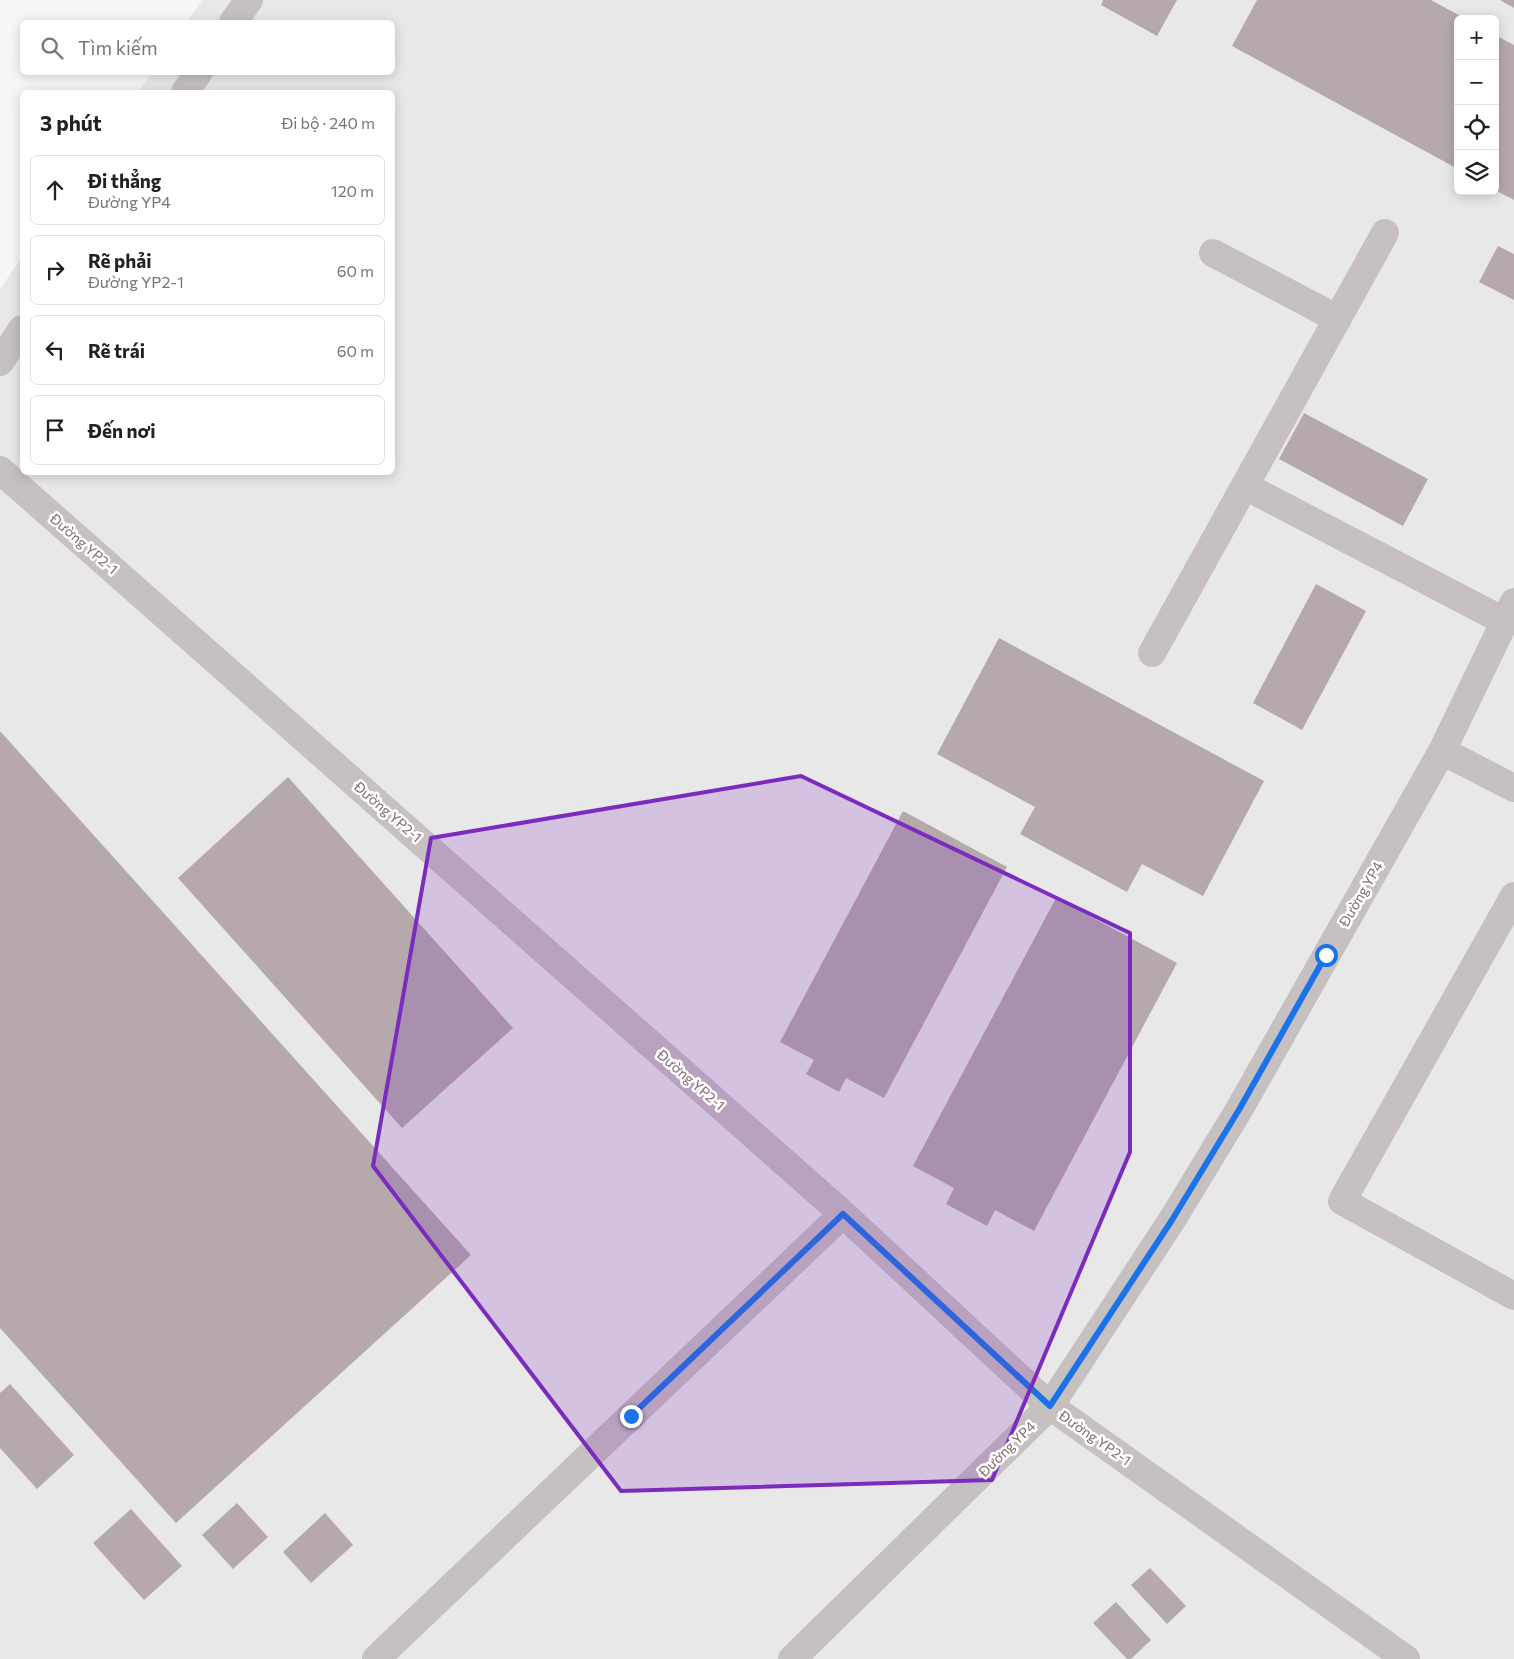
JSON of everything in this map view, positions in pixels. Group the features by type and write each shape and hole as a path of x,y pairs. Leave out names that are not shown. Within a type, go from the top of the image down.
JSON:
{"street":[{"path":"235,20 249,0"},
{"path":"186,90 197,75"},
{"path":"1152,653 1385,233"},
{"path":"1213,253 1338,319"},
{"path":"0,362 20,332"},
{"name":"Đường YP2-1","path":"0,470 843,1214 1050,1406 1406,1659"},
{"path":"1245,486 1509,611"},
{"name":"Đường YP4","path":"792,1659 1050,1406 1172,1220 1240,1108 1442,752 1509,611"},
{"path":"1442,752 1514,788"},
{"path":"1514,896 1342,1201 1514,1296"},
{"path":"376,1659 843,1214"}],"highlighted area":[{"path":"801,776 1130,933 1130,1152 992,1480 621,1491 373,1166 431,838"}],"shaded area":[{"path":"202,0 1514,0 1514,1659 0,1659 0,289 20,260 20,475 395,475 395,90 139,90 151,75 395,75 395,20 188,20"}],"building":[{"path":"1103,0 1177,0 1157,36 1101,5"},
{"path":"1257,0 1431,0 1459,15 1454,15 1454,167 1232,46"},
{"path":"1500,0 1514,0 1514,8"},
{"path":"1499,37 1514,45 1514,200 1499,192"},
{"path":"1498,246 1514,254 1514,300 1479,282"},
{"path":"1304,413 1428,479 1403,526 1279,459"},
{"path":"1316,584 1366,611 1302,730 1253,703"},
{"path":"999,638 1264,781 1203,896 1142,864 1127,892 1020,834 1035,807 937,754"},
{"path":"0,731 471,1255 176,1523 0,1328"},
{"path":"288,777 513,1028 402,1128 178,878"},
{"path":"903,811 1007,867 884,1098 846,1078 839,1092 806,1074 814,1060 780,1042"},
{"path":"1056,898 1177,963 1034,1231 995,1210 987,1226 946,1204 954,1188 913,1166"},
{"path":"10,1384 74,1455 37,1489 0,1448 0,1393"},
{"path":"237,1503 268,1537 233,1569 202,1535"},
{"path":"131,1509 182,1566 144,1600 93,1543"},
{"path":"325,1513 353,1545 311,1583 283,1552"},
{"path":"1150,1568 1186,1606 1167,1624 1131,1585"},
{"path":"1116,1602 1151,1640 1131,1659 1127,1659 1093,1623"}],"route":[{"path":"631,1416 843,1214 1050,1406 1172,1220 1240,1108 1326,955"}]}
